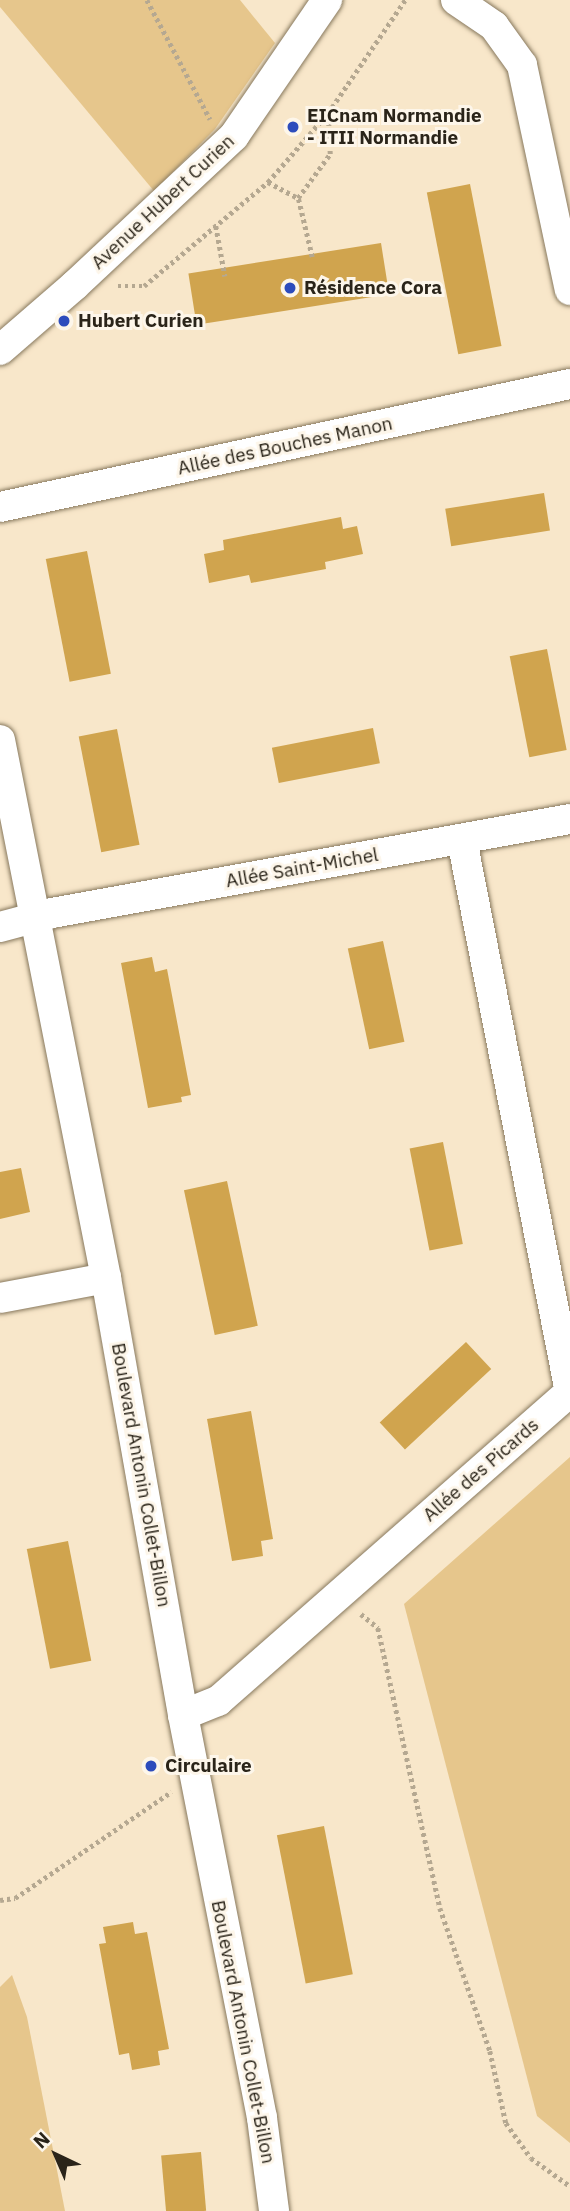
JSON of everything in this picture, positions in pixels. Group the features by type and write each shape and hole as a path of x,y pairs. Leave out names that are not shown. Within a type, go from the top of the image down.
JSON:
{"street":[{"name":"Avenue Hubert Curien","path":"0,350 75,285 234,136 327,0"},
{"path":"456,0 494,26 522,65 570,290"},
{"name":"Allée des Bouches Manon","path":"0,507 570,384"},
{"name":"Boulevard Antonin Collet-Billon","path":"0,740 106,1278 183,1715 262,2118 274,2211"},
{"name":"Allée Saint-Michel","path":"0,927 33,918 570,819"},
{"name":"Allée des Picards","path":"183,1715 218,1701 570,1392 462,839"},
{"path":"0,1298 106,1278"}],"path":[{"path":"147,0 215,129"},
{"path":"75,285 144,286 268,182 328,113 405,0"},
{"path":"298,198 330,154 328,113"},
{"path":"268,182 298,198 312,257"},
{"path":"216,226 225,276"},
{"path":"326,1606 365,1615 378,1628 440,1908 490,2051 506,2123 531,2158 570,2186"},
{"path":"0,1900 15,1898 196,1778"}],"shaded area":[{"path":"0,0 240,0 275,43 215,129 154,191 0,7"},
{"path":"570,1457 570,2143 537,2116 404,1604"},
{"path":"12,1975 27,2017 65,2211 0,2211 0,1987"}],"building":[{"path":"470,184 501,346 458,354 427,192"},
{"name":"Résidence Cora","path":"381,243 389,294 197,325 188,274"},
{"path":"544,493 550,531 451,546 445,509"},
{"path":"341,517 343,529 357,526 363,554 325,562 326,569 251,583 249,575 209,583 204,554 224,550 223,540"},
{"path":"87,551 111,674 70,682 46,559"},
{"path":"547,649 567,750 529,757 510,656"},
{"path":"373,728 380,763 279,783 272,748"},
{"path":"117,729 140,845 101,852 79,736"},
{"path":"383,941 404,1042 369,1049 348,948"},
{"path":"152,957 155,972 167,969 191,1095 181,1097 182,1102 148,1108 121,963"},
{"path":"443,1142 463,1244 429,1251 410,1148"},
{"path":"21,1168 30,1212 0,1219 0,1172"},
{"path":"227,1181 258,1326 215,1335 184,1190"},
{"path":"466,1342 491,1369 405,1450 380,1422"},
{"path":"251,1411 273,1539 261,1541 263,1556 232,1561 207,1419"},
{"path":"68,1541 91,1661 50,1669 27,1549"},
{"path":"324,1826 353,1974 306,1983 277,1835"},
{"path":"133,1922 135,1934 147,1932 169,2049 158,2051 160,2065 132,2070 129,2053 119,2055 99,1944 106,1943 103,1927"},
{"path":"201,2152 206,2211 166,2211 161,2155"}],"place":[{"name":"EICnam Normandie - ITII Normandie","path":"293,127"},
{"name":"Résidence Cora","path":"290,288"},
{"name":"Hubert Curien","path":"64,321"},
{"name":"Circulaire","path":"151,1766"}]}
